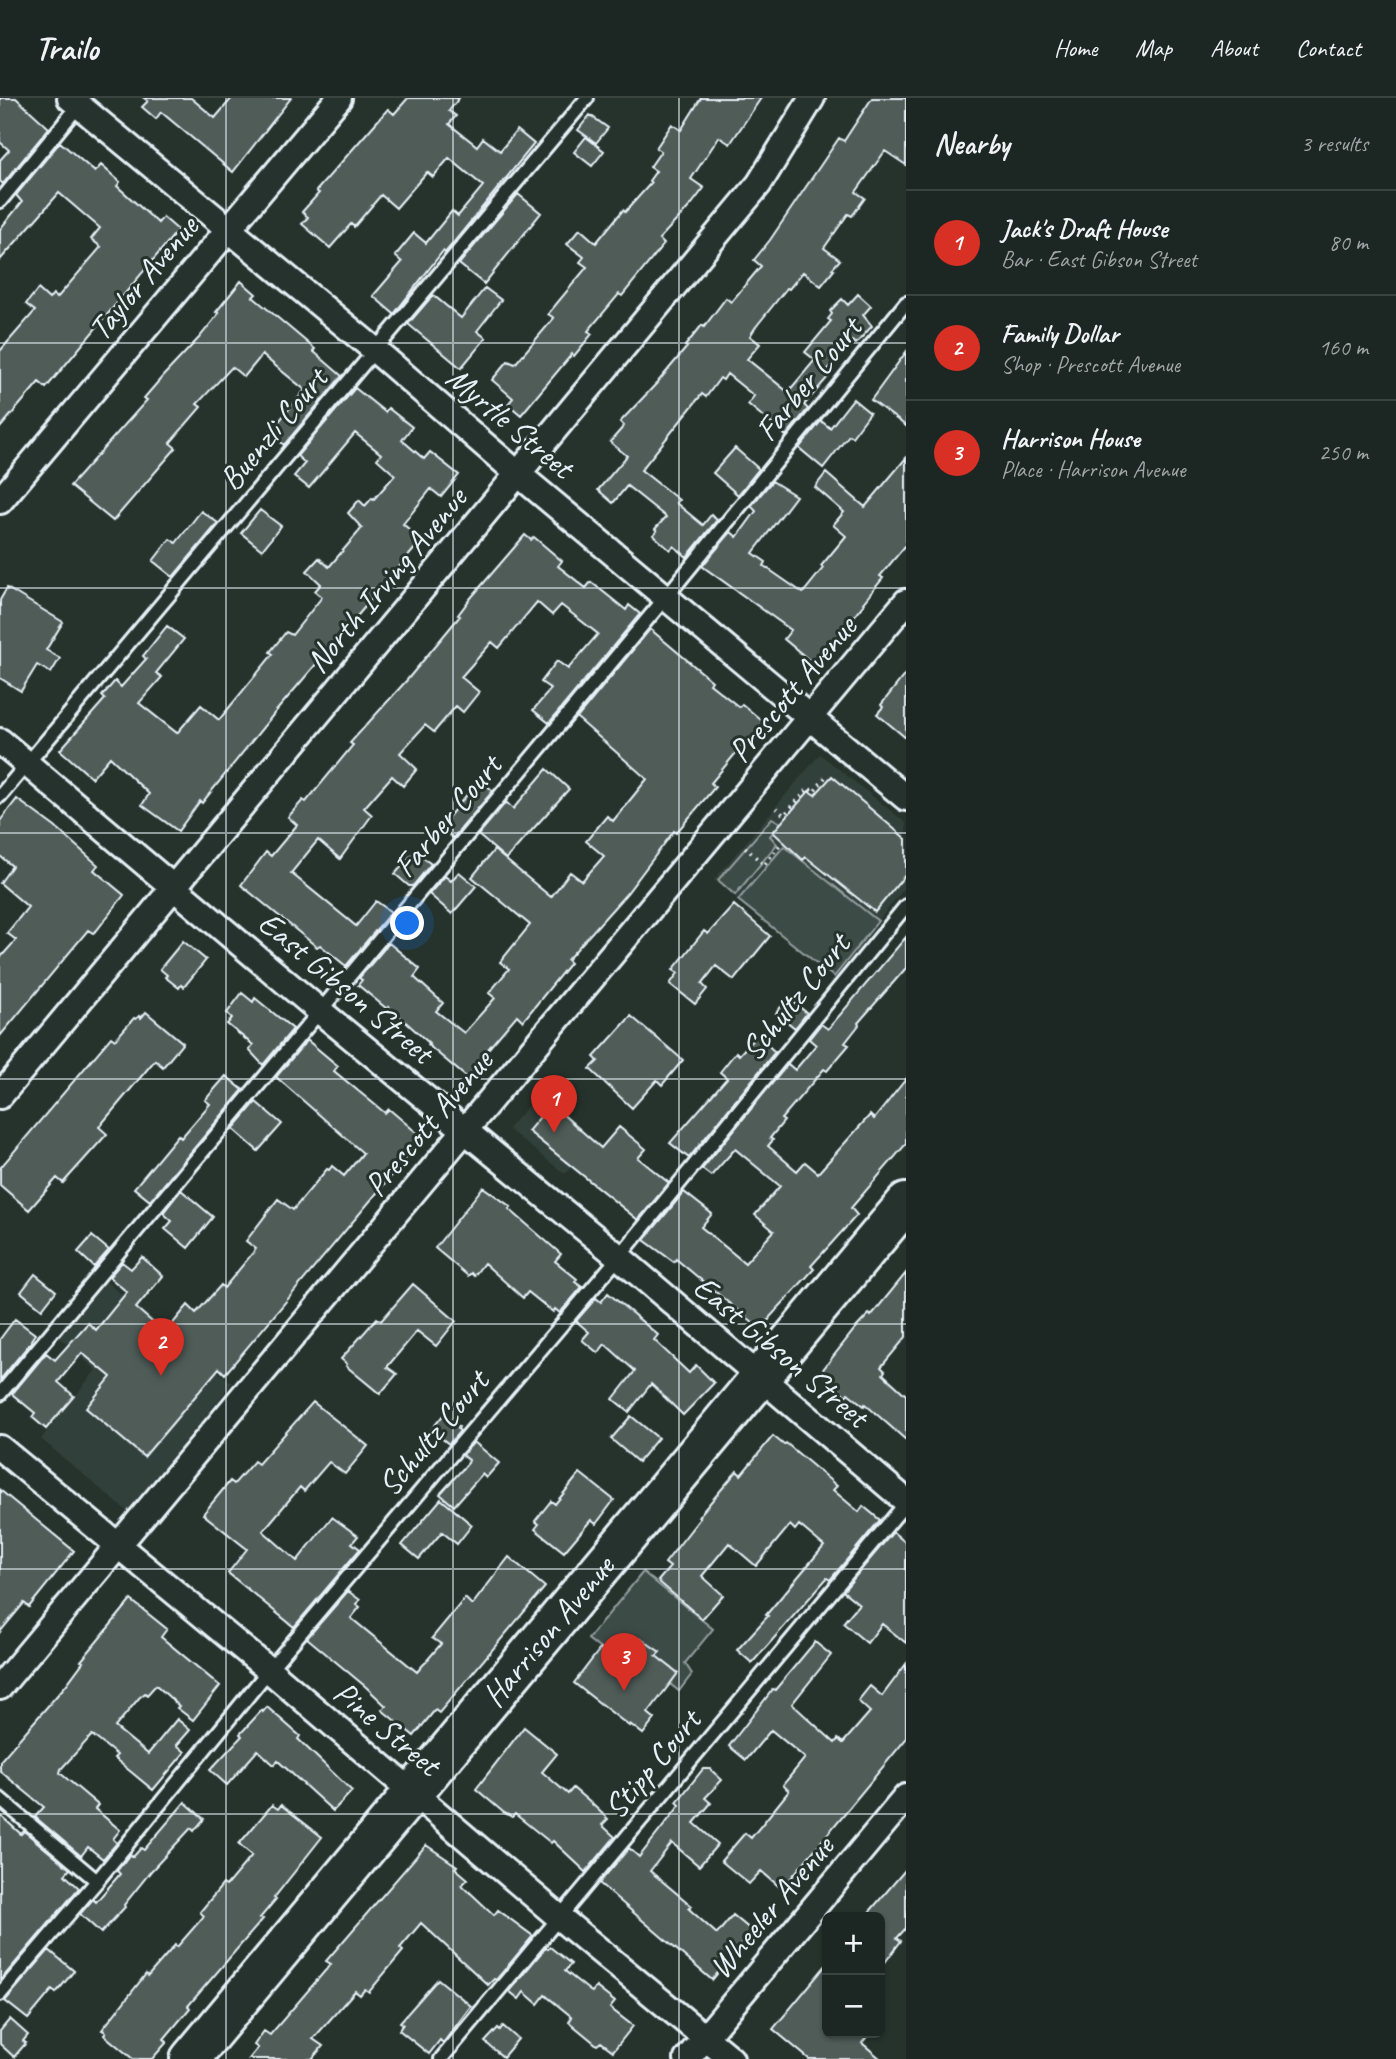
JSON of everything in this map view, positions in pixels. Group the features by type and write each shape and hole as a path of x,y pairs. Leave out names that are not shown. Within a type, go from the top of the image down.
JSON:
{"main road":[{"name":"Harrison Avenue","path":"191,2059 906,1203"}],"street":[{"name":"Taylor Avenue","path":"0,501 339,98"},
{"name":"North Irving Avenue","path":"0,1096 759,184 813,98"},
{"name":"Myrtle Street","path":"78,101 906,798"},
{"name":"Prescott Avenue","path":"0,1687 906,602"},
{"name":"East Gibson Street","path":"0,741 321,1012 619,1257 906,1502"},
{"name":"Pine Street","path":"0,1448 269,1670 560,1918 731,2059"},
{"name":"Wheeler Avenue","path":"687,2059 906,1797"}],"lane":[{"name":"Buenzli Court","path":"0,796 587,98"},
{"path":"0,201 78,101"},
{"name":"Farber Court","path":"0,1394 666,597 906,303"},
{"name":"Schultz Court","path":"0,1994 97,1881 269,1670 619,1257 906,906"},
{"name":"Stipp Court","path":"441,2059 906,1502"},
{"path":"0,1799 97,1881"}],"path":[{"path":"776,808 784,815 809,788 814,792 827,775"},
{"path":"745,847 764,865 783,841"}],"shaded area":[{"path":"820,754 906,823 906,886 834,977 714,880"},
{"path":"772,818 781,823 770,836 777,844 735,895 718,880"},
{"path":"784,846 878,921 834,977 738,900"},
{"path":"537,1095 594,1141 565,1174 508,1129"},
{"path":"104,1280 232,1383 128,1512 41,1439 96,1370 59,1337"},
{"path":"643,1572 713,1629 685,1663 692,1674 679,1691 670,1684 678,1673 656,1656 659,1652 642,1639 628,1658 620,1653 614,1660 588,1639"}],"building":[{"path":"0,98 16,98 49,128 3,184 0,181 0,160 9,150 0,142"},
{"path":"144,98 191,98 215,118 232,98 291,98 233,172 161,112 156,119 142,107 148,101"},
{"path":"408,98 459,98 449,111 456,116 449,124 477,146 483,138 500,151 517,130 534,144 445,253 443,251 394,314 373,296 402,262 395,256 414,233 426,243 452,211 458,216 483,186 449,158 433,177 427,172 396,208 381,195 354,227 351,224 330,248 302,224 308,217 302,212 319,193 316,191 388,109 394,114"},
{"path":"701,98 761,98 730,144 719,137 691,179 704,188 659,239 664,244 622,296 619,294 588,331 592,334 574,356 572,354 521,415 508,404 513,398 492,380 508,361 515,364 554,318 548,314 587,267 580,262 584,257 567,244 580,229 596,243 623,210 625,212 651,183 649,181 656,171 650,167 661,151 656,148 672,124 681,130"},
{"path":"872,98 906,98 906,165 885,151 856,192 865,198 852,216 848,214 824,248 840,260 832,269 834,270 821,286 803,272 789,289 787,288 750,336 760,344 747,359 788,392 815,360 805,352 831,321 828,319 832,314 830,311 842,299 848,305 858,294 871,306 863,315 872,326 856,344 852,341 825,373 828,377 804,405 808,409 786,436 748,404 754,396 727,374 723,380 720,378 706,397 702,394 641,470 679,500 676,503 703,525 711,515 717,520 687,557 674,546 670,550 653,535 666,517 627,486 613,503 598,490 627,456 610,442 624,426 620,422 657,383 702,325 704,327 726,298 731,302 761,266 754,260 839,138 844,141"},
{"path":"590,115 608,128 596,143 578,130"},
{"path":"586,137 604,151 592,166 574,152"},
{"path":"60,142 95,172 101,165 120,182 117,186 158,223 163,217 178,230 46,388 39,382 0,428 0,351 35,311 26,304 38,289 49,299 53,294 57,298 101,247 91,239 100,228 59,193 0,260 0,229 22,202 16,195"},
{"path":"518,194 541,213 484,284 459,264"},
{"path":"241,281 256,294 253,297 315,349 313,351 342,376 284,445 270,432 305,390 262,355 244,377 232,367 197,404 201,407 170,443 176,448 113,521 70,486 199,338"},
{"path":"485,288 501,300 477,331 486,338 461,368 408,324 433,295 461,318"},
{"path":"906,352 906,426 871,400"},
{"path":"355,388 385,412 388,408 412,427 402,440 424,459 430,452 459,475 441,497 431,489 403,524 422,540 277,710 202,803 200,801 178,831 142,805 149,794 110,757 92,778 60,750 105,699 102,696 115,681 121,687 146,659 143,656 167,626 184,639 156,673 162,677 139,703 177,733 201,705 219,720 273,654 270,652 286,632 292,635 322,597 315,591 321,584 307,571 319,558 329,567 362,528 348,513 359,500 365,506 374,499 395,475 377,459 381,454 355,433 309,488 294,476 305,463 297,456"},
{"path":"853,399 870,413 823,468 799,448 821,421 830,428"},
{"path":"735,448 759,469 738,495 713,473"},
{"path":"906,458 906,545 880,576 883,578 864,604 815,665 784,639 791,630 702,566 731,532 737,537 756,511 751,506 772,481 796,496 753,553 766,562 764,566 803,593 846,536 833,525 844,512 815,487 826,473 865,507"},
{"path":"260,510 281,526 262,550 241,533"},
{"path":"201,511 218,523 173,577 153,561 170,539 176,543"},
{"path":"525,535 531,540 534,537 562,561 558,566 586,588 591,582 626,610 629,605 640,614 549,723 533,710 551,689 541,682 557,661 568,669 598,634 561,605 552,615 537,602 499,648 492,642 461,677 479,692 463,712 456,706 434,732 425,725 400,753 417,769 403,786 392,776 364,808 372,815 340,859 318,840 291,873 356,926 376,901 391,912 346,966 320,945 317,947 241,885 266,852 271,856 297,825 288,817 303,800 306,802 353,745 350,743 407,680 460,616 458,615 470,599"},
{"path":"7,588 63,622 46,650 60,658 51,673 37,665 21,691 0,678 0,600"},
{"path":"650,629 712,681 710,684 739,707 742,704 767,725 750,746 745,742 711,783 715,787 676,833 674,831 627,893 567,960 570,963 523,1021 517,1015 483,1055 489,1060 471,1081 389,1007 387,1009 358,985 362,980 359,978 389,943 420,969 414,977 443,1003 436,1011 464,1033 495,998 489,993 509,969 500,962 530,925 472,877 494,850 551,897 570,872 582,881 604,856 586,841 607,816 613,821 647,779 577,718"},
{"path":"906,673 906,738 877,714"},
{"path":"547,769 569,789 506,859 478,835 506,802 513,809"},
{"path":"832,776 906,839 906,874 875,912 806,857 803,860 773,832 809,791 815,795"},
{"path":"480,779 493,791 453,838 440,827"},
{"path":"17,799 55,827 98,865 94,870 124,895 97,930 93,933 88,930 0,1036 0,958 16,940 7,933 28,907 0,883 12,866 0,856 0,821"},
{"path":"415,851 431,864 413,886 409,886 395,874"},
{"path":"459,872 476,886 452,914 429,894 445,876 451,881"},
{"path":"734,905 770,936 734,980 716,966 702,984 707,989 695,1004 670,984 678,973 673,970 704,931 708,934"},
{"path":"906,937 906,968 858,1023 845,1043 849,1045 827,1071 824,1069 781,1119 784,1121 770,1138 773,1140 768,1146 797,1171 805,1162 818,1173 870,1115 874,1119 906,1079 906,1144 851,1208 857,1215 811,1266 814,1269 769,1320 754,1324 676,1259 674,1262 644,1240 684,1192 712,1214 701,1227 745,1263 774,1231 755,1215 780,1186 735,1149 711,1176 702,1169 788,1064 795,1070 816,1045 809,1039 821,1024 828,1029"},
{"path":"183,941 206,960 184,987 181,985 179,988 165,977 167,975 160,969"},
{"path":"242,993 253,1002 255,998 293,1029 263,1065 249,1050 253,1045 227,1024 232,1018 227,1013"},
{"path":"788,998 807,1013 795,1028 776,1013"},
{"path":"146,1012 183,1043 163,1067 155,1060 99,1127 107,1134 63,1183 57,1178 29,1210 0,1185 0,1168 111,1037 115,1040 134,1018 141,1018"},
{"path":"631,1016 683,1060 662,1085 657,1080 632,1108 590,1069 598,1061 594,1057"},
{"path":"757,1035 775,1052 689,1158 670,1143 727,1078 720,1072 736,1052 739,1055"},
{"path":"307,1040 338,1066 334,1071 385,1113 389,1109 423,1138 225,1374 219,1368 144,1457 86,1408 111,1377 82,1353 58,1382 74,1396 46,1429 32,1417 35,1413 12,1394 46,1353 55,1360 88,1323 96,1330 127,1292 109,1277 122,1262 131,1269 142,1257 163,1276 136,1308 165,1333 188,1305 196,1313 221,1285 224,1288 256,1249 246,1241 278,1199 293,1210 327,1169 332,1166 344,1176 363,1153 276,1077"},
{"path":"226,1076 243,1090 150,1201 134,1188 178,1135 181,1138 210,1104 205,1100"},
{"path":"256,1102 282,1124 258,1151 233,1129"},
{"path":"551,1104 601,1148 619,1127 646,1149 638,1158 669,1183 638,1220 528,1131"},
{"path":"483,1187 511,1207 509,1209 561,1254 555,1261 577,1279 575,1282 582,1287 560,1313 555,1309 553,1312 528,1292 523,1298 484,1263 474,1276 471,1273 468,1276 435,1248"},
{"path":"181,1190 213,1217 188,1248 165,1229 172,1221 163,1213"},
{"path":"92,1236 109,1250 94,1267 78,1252"},
{"path":"906,1273 906,1337 881,1367 885,1371 883,1374 906,1395 906,1440 865,1404 864,1406 848,1393 846,1396 821,1372 854,1330 869,1314 871,1316"},
{"path":"35,1274 56,1291 42,1309 21,1292"},
{"path":"413,1284 456,1321 436,1346 417,1331 387,1367 397,1374 380,1394 341,1359 377,1318 381,1321"},
{"path":"608,1293 658,1335 654,1340 689,1373 696,1365 714,1383 683,1415 651,1384 629,1412 613,1399 635,1371 605,1344 598,1353 582,1340 589,1332 576,1321 596,1298 601,1302"},
{"path":"15,1319 35,1334 0,1380 0,1339"},
{"path":"313,1402 368,1446 345,1474 329,1462 304,1491 300,1487 263,1531 297,1561 332,1517 358,1536 352,1543 360,1549 294,1627 228,1573 247,1549 203,1514 230,1481 234,1484 254,1461 258,1464"},
{"path":"444,1414 460,1431 449,1444 431,1430"},
{"path":"631,1416 658,1438 638,1462 611,1439"},
{"path":"773,1436 784,1445 786,1443 837,1486 833,1490 859,1512 863,1506 880,1520 830,1580 827,1578 752,1663 737,1650 824,1546 799,1525 795,1530 790,1525 756,1566 729,1543 702,1576 723,1595 702,1619 658,1581 670,1567 665,1563 700,1518 698,1517 737,1471 741,1475"},
{"path":"474,1442 499,1463 486,1478 482,1474 454,1506 440,1494 468,1463 469,1460 462,1455"},
{"path":"580,1473 614,1500 596,1524 591,1520 564,1552 535,1529 539,1524 535,1521 551,1501 555,1504"},
{"path":"0,1490 74,1551 29,1607 24,1603 0,1632"},
{"path":"441,1499 472,1525 457,1544 442,1532 419,1559 402,1545"},
{"path":"893,1532 906,1543 906,1643 882,1624 867,1643 843,1623 859,1604 843,1591"},
{"path":"509,1557 545,1587 439,1713 435,1710 414,1736 382,1710 386,1706 366,1687 307,1638 348,1591 360,1600 356,1604 360,1607 351,1618 417,1672 441,1644 432,1638 465,1598 472,1605"},
{"path":"131,1600 167,1629 161,1637 220,1686 193,1720 177,1708 179,1706 156,1685 147,1695 145,1693 139,1698 115,1727 148,1754 177,1719 190,1730 177,1745 185,1752 153,1790 114,1758 117,1755 92,1735 61,1769 60,1773 98,1805 95,1809 120,1830 113,1839 117,1843 103,1859 88,1847 81,1856 35,1817 44,1807 0,1771 0,1761 66,1685 83,1662 81,1661"},
{"path":"641,1639 660,1652 656,1656 678,1673 648,1713 655,1719 643,1734 574,1683 600,1649 614,1660 620,1653 627,1657"},
{"path":"815,1642 831,1655 792,1704 835,1743 838,1739 843,1743 870,1712 858,1701 870,1686 882,1696 906,1664 906,1739 782,1889 761,1871 749,1884 721,1861 745,1833 751,1838 789,1791 783,1785 805,1758 771,1730 746,1760 729,1746 773,1689 775,1690"},
{"path":"267,1707 300,1736 298,1739 352,1791 333,1811 278,1761 274,1765 258,1750 227,1785 210,1770"},
{"path":"524,1727 557,1754 542,1772 568,1794 573,1788 608,1819 602,1825 615,1837 586,1872 553,1841 551,1843 515,1814 512,1817 503,1812 476,1789"},
{"path":"703,1769 710,1769 722,1780 705,1798 711,1803 694,1823 718,1844 699,1866 672,1843 650,1871 692,1906 689,1909 717,1934 733,1915 752,1931 712,1980 599,1883 629,1848 639,1857 680,1805 677,1802"},
{"path":"185,1802 204,1819 194,1831 191,1828 152,1870 125,1907 101,1933 80,1914 93,1899 96,1902 120,1874 117,1871 130,1854 133,1857 141,1848 144,1850"},
{"path":"272,1805 278,1809 281,1805 322,1837 274,1898 276,1899 260,1918 263,1919 188,2006 190,2008 164,2039 167,2042 152,2059 133,2059 104,2035 106,2032 102,2030 146,1974 148,1976 204,1916 200,1912 252,1855 239,1844"},
{"path":"0,1815 21,1834 24,1831 70,1869 65,1875 79,1888 0,1981"},
{"path":"426,1845 457,1866 455,1868 468,1879 462,1885 494,1915 498,1910 533,1936 496,1980 488,1985 421,1923 400,1948 403,1951 369,1992 365,1989 360,1995 355,1991 313,2039 323,2046 312,2059 249,2059 258,2048 254,2045 264,2031 270,2035 331,1964 326,1961"},
{"path":"906,1869 906,1928 897,1938 901,1941 885,1962 885,1912 869,1912"},
{"path":"546,1947 550,1947 571,1964 565,1971 590,1991 596,1987 615,2002 610,2008 633,2026 613,2051 601,2042 597,2045 569,2022 572,2017 545,1995 538,2004 524,1992 519,1999 509,1991"},
{"path":"49,1950 74,1971 56,1993 52,1990 28,2019 5,2001"},
{"path":"822,1970 822,2038 866,2038 862,2043 881,2059 809,2059 773,2029"},
{"path":"438,1979 471,2006 443,2043 440,2040 429,2054 399,2030 403,2024 400,2022"},
{"path":"10,2019 28,2035 23,2041 26,2043 14,2057 0,2044 0,2031"},
{"path":"503,2026 518,2039 503,2057 485,2042"}],"place":[{"name":"Jack's Draft House","path":"554,1133"},
{"name":"Family Dollar","path":"161,1376"},
{"name":"Harrison House","path":"624,1691"}]}
